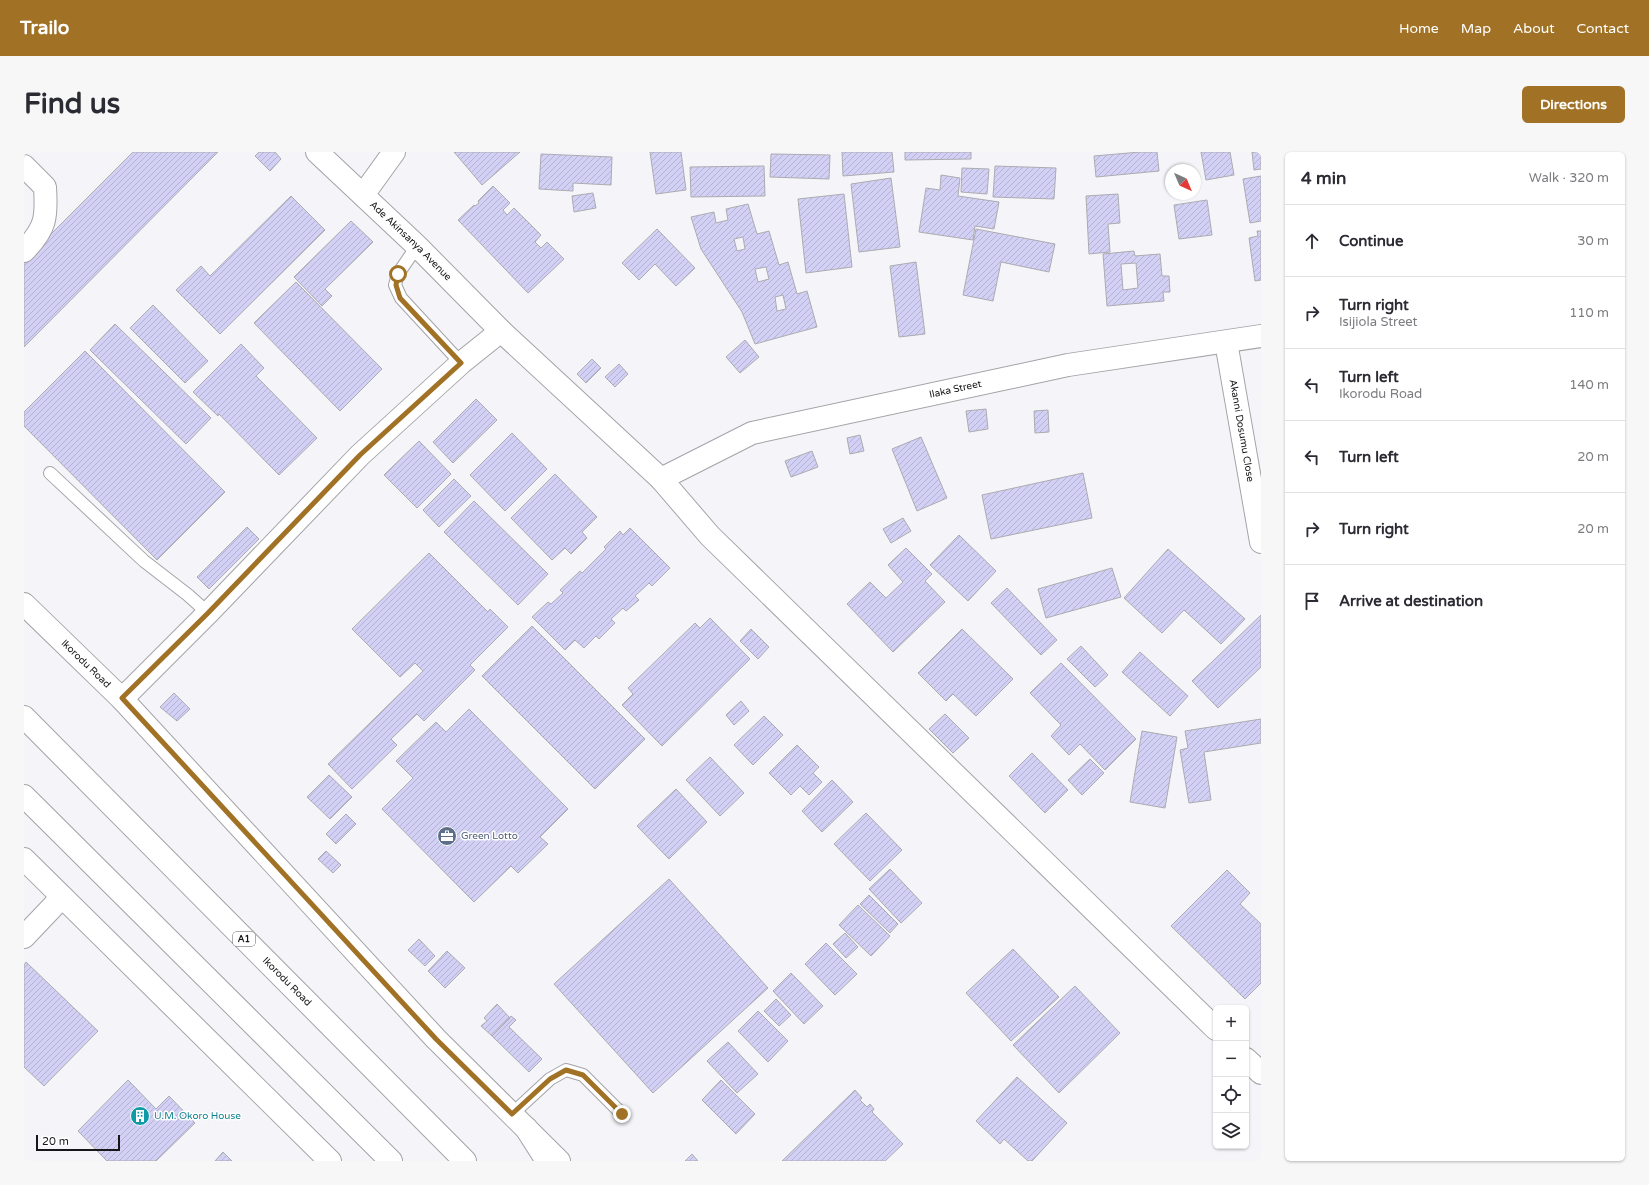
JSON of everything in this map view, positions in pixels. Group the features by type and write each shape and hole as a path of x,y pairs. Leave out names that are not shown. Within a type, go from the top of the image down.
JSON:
{"main road":[{"name":"Ade Akinsanya Avenue","path":"317,152 417,246 501,331 661,479 710,536 1213,1026"},
{"path":"364,195 394,152"},
{"path":"24,166 45,187 47,212 39,235 24,251"},
{"path":"122,698 208,613 360,455 461,363 501,331"},
{"name":"Ilaka Street","path":"661,479 752,433 1068,365 1261,336"},
{"name":"Akanni Dosumu Close","path":"1226,342 1261,542"},
{"name":"Ikorodu Road","path":"24,604 122,698 436,1039 559,1161"},
{"name":"Ikorodu Road","path":"24,717 465,1161"},
{"path":"24,796 391,1161"},
{"path":"24,860 330,1161"},
{"path":"24,937 62,897"},
{"path":"1249,1062 1261,1073"},
{"path":"519,1121 547,1161"}],"lane":[{"path":"417,246 398,274 396,285 400,298 461,363"},
{"path":"50,473 144,561 188,595 208,613"},
{"path":"519,1121 550,1079 566,1070 583,1075 622,1114"}],"building":[{"path":"133,152 218,152 24,347 24,261"},
{"path":"259,152 275,152 281,159 270,171 255,156"},
{"path":"454,152 520,152 482,185"},
{"path":"650,152 681,152 686,190 656,194"},
{"path":"842,152 892,152 894,172 843,176"},
{"path":"905,152 971,152 971,159 905,160"},
{"path":"1157,152 1159,171 1096,177 1094,156"},
{"path":"1201,152 1230,152 1234,175 1206,180"},
{"path":"1252,152 1261,152 1261,169 1254,170"},
{"path":"541,154 612,157 611,185 573,183 573,191 539,189"},
{"path":"771,154 830,155 829,179 770,177"},
{"path":"764,166 765,196 691,197 690,167"},
{"path":"995,166 1056,168 1054,199 993,197"},
{"path":"962,168 989,169 987,194 961,192"},
{"path":"941,175 960,178 958,196 999,202 994,229 975,226 973,240 919,232 926,188 940,190"},
{"path":"1261,176 1261,221 1250,223 1243,179"},
{"path":"891,178 900,247 859,252 851,184"},
{"path":"493,186 510,203 503,210 507,215 514,208 541,235 535,242 541,248 547,242 564,259 528,293 458,220 474,205 475,206 479,203 478,201"},
{"path":"593,193 596,208 574,212 572,196"},
{"path":"844,194 852,267 806,273 798,199"},
{"path":"1118,194 1120,223 1108,224 1110,252 1089,254 1086,196"},
{"path":"291,196 325,230 220,334 176,290 201,266 210,276"},
{"path":"1207,200 1212,235 1179,239 1174,205"},
{"path":"748,204 757,234 769,231 779,265 788,262 797,294 807,291 817,327 755,344 742,312 701,249 691,217 714,212 716,223 728,220 726,209","holes":["743,237 745,249 737,251 734,239","766,267 769,279 758,282 755,269","783,295 786,309 777,311 775,297"]},
{"path":"351,221 373,242 325,289 332,296 322,306 294,277"},
{"path":"657,229 695,268 676,286 655,264 639,280 622,263"},
{"path":"976,229 1055,244 1049,272 1001,262 993,301 963,295"},
{"path":"1257,231 1261,231 1261,280 1255,281 1249,238 1258,236"},
{"path":"1134,251 1135,256 1160,254 1162,276 1169,276 1170,292 1163,292 1164,301 1107,306 1103,254","holes":["1136,263 1138,288 1123,290 1121,264"]},
{"path":"916,262 925,334 899,337 890,266"},
{"path":"296,282 382,369 340,411 254,323"},
{"path":"153,305 208,361 185,383 130,328"},
{"path":"115,324 211,418 186,444 90,350"},
{"path":"745,340 759,357 740,373 726,357"},
{"path":"241,344 264,368 256,376 317,438 279,475 219,414 218,416 193,392"},
{"path":"85,351 225,492 157,560 24,426 24,412"},
{"path":"592,359 601,368 586,383 577,374"},
{"path":"619,364 628,374 615,387 605,377"},
{"path":"476,399 497,420 453,463 433,442"},
{"path":"986,409 988,429 969,432 966,411"},
{"path":"1048,410 1049,432 1035,433 1034,411"},
{"path":"512,433 547,469 505,511 470,475"},
{"path":"860,435 864,451 850,454 847,438"},
{"path":"921,437 947,498 917,511 892,449"},
{"path":"419,441 451,474 417,508 384,475"},
{"path":"812,451 818,467 791,477 785,461"},
{"path":"1083,473 1092,518 991,539 982,495"},
{"path":"555,474 597,517 582,532 587,538 571,554 565,548 552,560 511,518"},
{"path":"454,479 471,496 439,527 423,510"},
{"path":"474,501 548,574 518,605 444,532"},
{"path":"903,518 911,531 891,543 883,529"},
{"path":"247,527 259,539 209,589 197,577"},
{"path":"630,528 670,568 652,586 649,583 635,596 639,600 626,611 623,608 611,619 615,623 599,639 596,636 584,648 575,640 565,650 532,617 548,602 551,604 563,593 560,590 580,571 582,573 606,549 604,547 620,531 623,535"},
{"path":"959,535 996,571 968,601 930,565"},
{"path":"906,548 932,574 925,581 945,602 893,652 847,604 870,582 886,598 903,582 888,565"},
{"path":"1168,549 1245,619 1221,644 1184,610 1162,633 1124,598"},
{"path":"429,553 488,612 490,609 508,627 470,665 475,670 424,721 417,714 391,739 397,745 352,789 328,764 423,671 415,663 400,677 352,629"},
{"path":"1112,568 1121,597 1046,618 1038,589"},
{"path":"1007,588 1057,640 1041,655 991,603"},
{"path":"1261,615 1261,667 1218,708 1192,681"},
{"path":"710,618 750,659 662,746 622,705 633,694 628,688 695,623 700,628"},
{"path":"532,626 645,739 595,789 482,676"},
{"path":"751,629 769,647 758,659 740,641"},
{"path":"962,629 1013,679 976,716 953,694 946,701 918,673"},
{"path":"1081,646 1108,675 1095,687 1067,659"},
{"path":"1140,652 1188,696 1170,716 1122,672"},
{"path":"1061,663 1136,739 1105,770 1080,744 1069,755 1051,736 1061,725 1030,693"},
{"path":"174,693 190,709 177,721 160,707"},
{"path":"741,701 749,711 734,725 726,715"},
{"path":"469,709 568,809 540,837 548,844 518,873 511,866 474,902 382,809 413,778 396,761 436,722 446,732"},
{"path":"945,714 969,738 953,753 929,729"},
{"path":"764,716 783,735 753,765 734,745"},
{"path":"1261,719 1261,743 1204,752 1211,800 1189,803 1180,750 1188,748 1185,731"},
{"path":"1142,731 1177,737 1165,808 1130,802"},
{"path":"797,745 819,767 813,773 822,782 809,795 800,786 791,795 769,773"},
{"path":"1032,753 1068,790 1045,813 1009,776"},
{"path":"710,757 744,793 720,816 686,780"},
{"path":"1090,759 1104,773 1082,795 1068,780"},
{"path":"329,775 352,797 330,819 307,797"},
{"path":"832,780 853,802 822,832 802,811"},
{"path":"676,789 707,822 669,859 637,826"},
{"path":"866,813 902,850 870,881 834,844"},
{"path":"346,814 356,824 336,844 326,834"},
{"path":"326,851 341,865 333,873 318,859"},
{"path":"890,869 922,903 901,923 869,889"},
{"path":"1227,870 1250,893 1240,904 1261,924 1261,983 1245,999 1171,926"},
{"path":"669,879 768,988 653,1093 554,984"},
{"path":"869,895 898,924 890,933 860,904"},
{"path":"858,905 890,936 871,956 839,925"},
{"path":"845,933 858,947 846,958 833,944"},
{"path":"419,939 435,956 425,966 408,950"},
{"path":"826,943 857,974 835,995 805,964"},
{"path":"1013,949 1059,997 1011,1041 966,993"},
{"path":"447,951 465,968 445,988 428,971"},
{"path":"26,962 98,1031 44,1086 24,1067 24,965"},
{"path":"791,973 823,1006 804,1024 773,991"},
{"path":"1075,986 1120,1033 1059,1093 1013,1045"},
{"path":"776,999 791,1015 779,1026 764,1011"},
{"path":"497,1004 510,1018 492,1036 481,1026 487,1021 484,1018"},
{"path":"758,1011 788,1041 768,1062 738,1031"},
{"path":"511,1016 516,1020 509,1027 542,1059 529,1072 492,1036"},
{"path":"728,1042 758,1074 737,1093 707,1061"},
{"path":"1017,1077 1067,1123 1032,1161 1028,1161 1004,1139 1000,1144 976,1121"},
{"name":"U.M. Okoro House","path":"128,1080 156,1109 169,1096 195,1123 156,1161 107,1161 78,1131"},
{"path":"721,1080 755,1114 736,1134 702,1100"},
{"path":"855,1090 862,1098 860,1100 867,1107 870,1104 874,1109 872,1112 903,1144 885,1161 782,1161"},
{"path":"223,1152 232,1161 215,1161"},
{"path":"692,1154 698,1161 685,1161"}],"place":[{"name":"Green Lotto","path":"447,836"},
{"name":"U.M. Okoro House","path":"140,1116"}],"route":[{"path":"398,274 396,285 400,298 461,363 360,455 208,613 122,698 436,1039 512,1114 550,1079 566,1070 583,1075 622,1114"}]}
